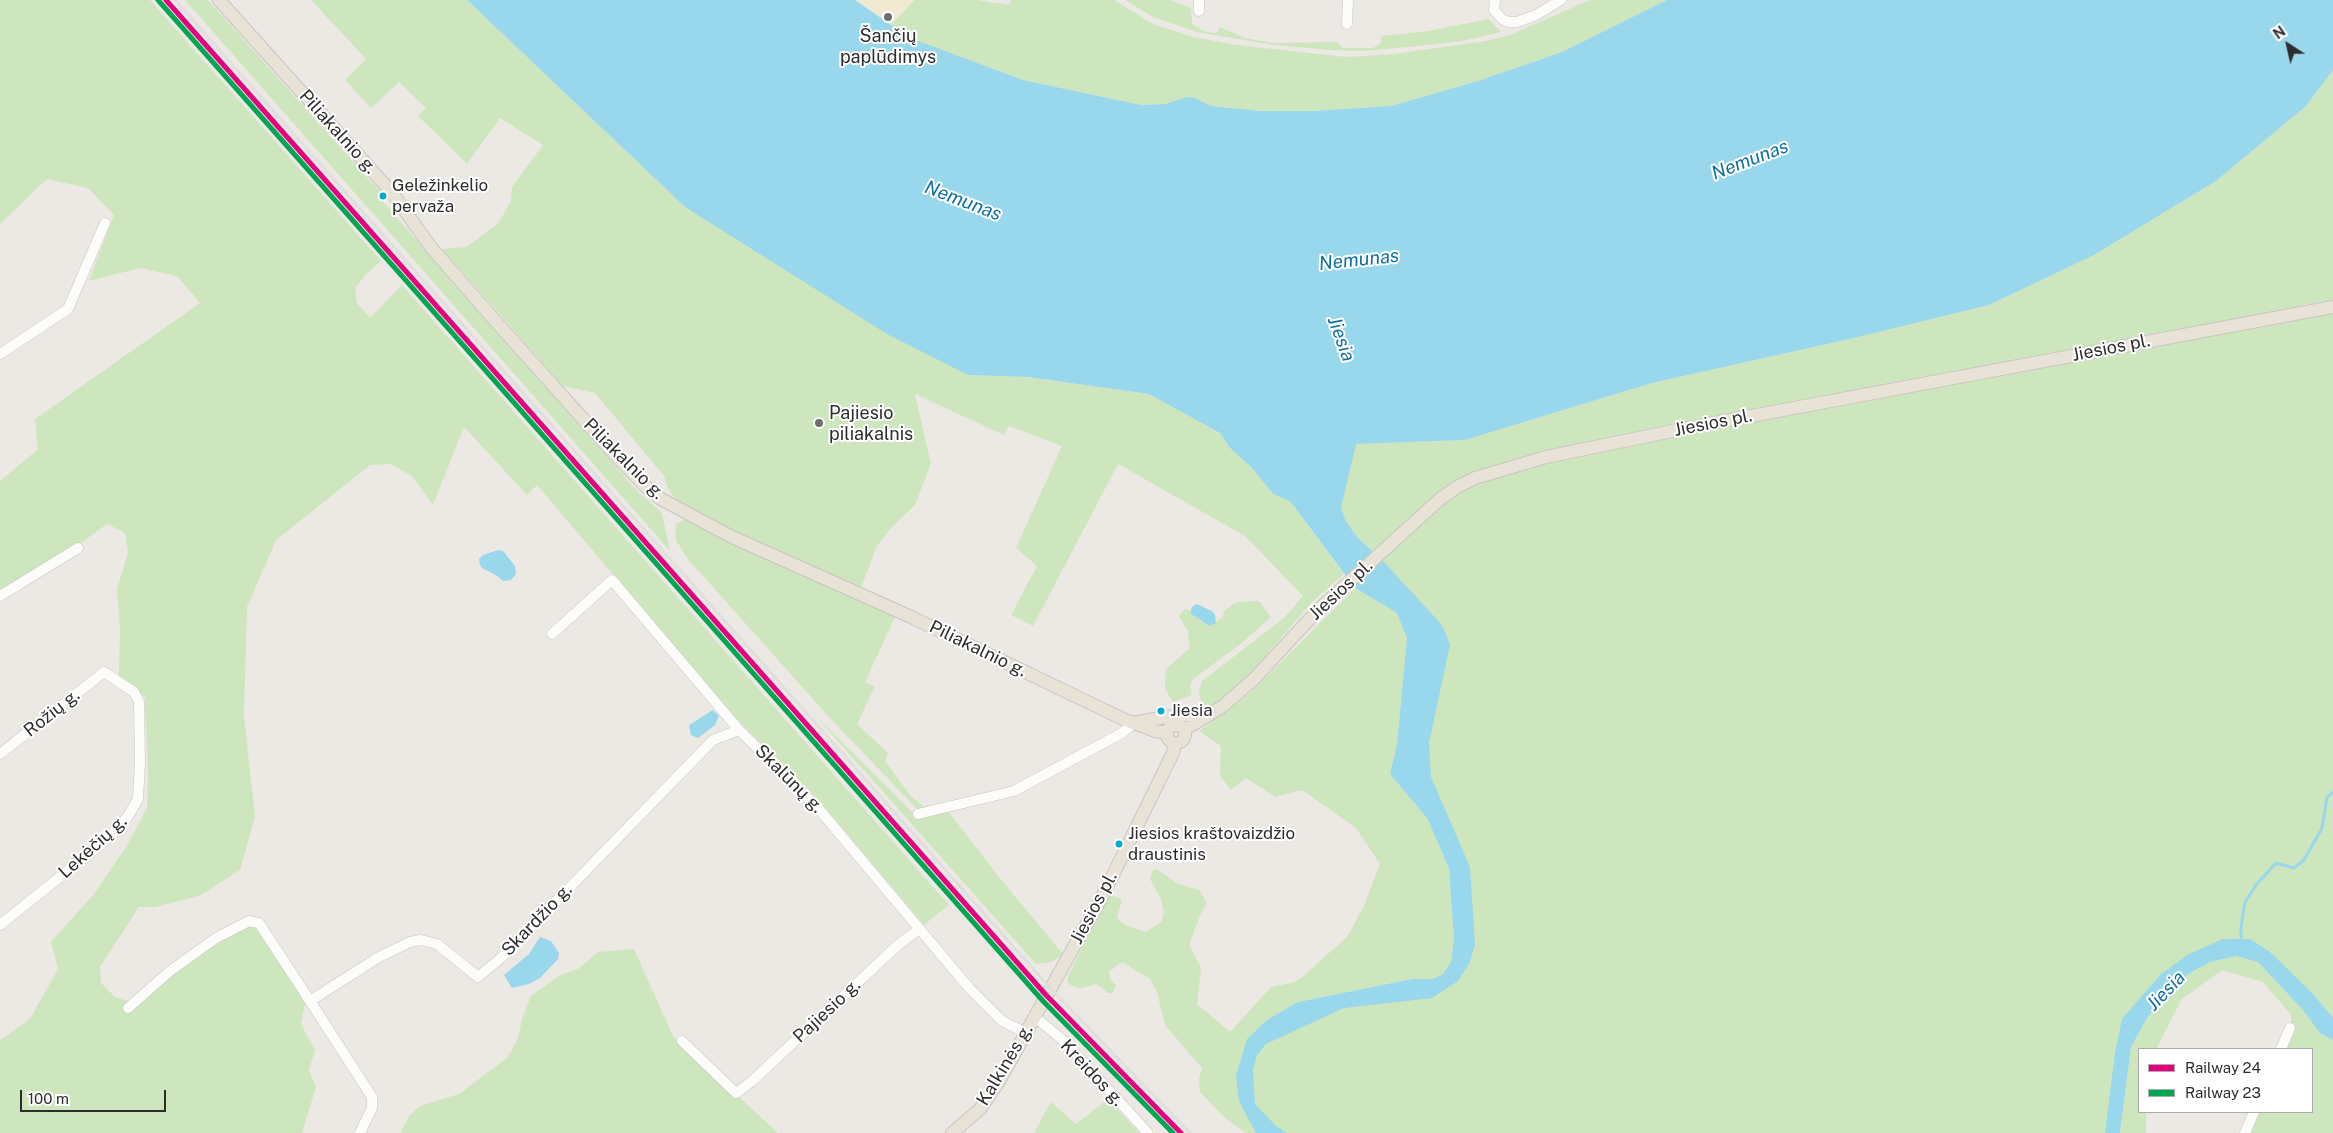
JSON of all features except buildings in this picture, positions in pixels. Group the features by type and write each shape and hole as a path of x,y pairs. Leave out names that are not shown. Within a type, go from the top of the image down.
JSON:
{"main road":[{"name":"Piliakalnio g.","path":"220,0 393,194 430,246 498,324 626,465 661,499 732,537 909,616 1133,723 1154,731 1167,733"},
{"name":"Jiesios pl.","path":"1184,730 1223,706 1254,678 1342,588 1440,499 1456,487 1493,472 1546,457 1696,426 2333,307"},
{"path":"1133,723 1177,715 1208,715"},
{"path":"1174,725 1180,726 1184,730 1185,738 1181,743 1175,744 1168,739 1169,727 1174,725"},
{"name":"Jiesios pl.","path":"1034,1016 1105,891 1173,753 1175,744"},
{"name":"Kalkinės g.","path":"952,1133 980,1109 998,1083 1034,1016"}],"street":[{"path":"1347,24 1348,0"},
{"path":"1494,5 1503,20 1517,22 1536,15 1561,0"},
{"path":"0,354 68,309 105,223"},
{"path":"0,596 78,548"},
{"name":"Skalūnų g.","path":"552,634 612,580 739,730 818,807 918,929 989,1010 1002,1021 1026,1033"},
{"name":"Rožių g.","path":"0,754 104,672"},
{"name":"Lekėčių g.","path":"0,925 120,827 138,799 140,763 139,702 134,692 104,672"},
{"path":"918,814 1014,791 1122,732 1133,723"},
{"name":"Skardžio g.","path":"310,1001 379,957 410,942 421,940 437,944 478,977 501,958 713,740 739,730"},
{"path":"128,1008 170,971 216,938 249,920 259,923 372,1098 372,1108 360,1133"},
{"name":"Pajiesio g.","path":"682,1041 736,1093 751,1082 898,945 918,929"},
{"name":"Kreidos g.","path":"1034,1016 1065,1042 1148,1133"},
{"path":"2281,1048 2290,1028"},
{"path":"2245,1133 2254,1113"}],"green space":[{"path":"0,0 150,0 381,261 365,275 355,289 357,303 370,318 402,285 949,905 924,925 817,798 731,713 537,485 527,495 464,427 433,505 412,476 390,464 370,465 276,540 247,607 244,716 255,816 240,870 199,896 155,907 139,907 100,967 101,983 115,997 134,1003 201,949 248,926 258,928 306,1000 301,1024 315,1050 309,1070 316,1087 302,1133 0,1133 0,1040 30,1019 58,969 51,942 94,894 126,847 147,808 148,772 145,697 119,678 120,630 117,589 128,553 125,533 107,524 85,540 0,591 0,481 38,449 35,419 200,303 177,276 140,268 89,281 114,215 88,188 47,179 0,224"},
{"path":"185,0 208,0 381,193 378,196 481,314 638,492 662,513 670,551"},
{"path":"311,0 467,0 685,207 968,375 1028,377 1149,394 1220,433 1230,448 1252,468 1273,494 1290,501 1344,574 1311,603 1246,679 1219,702 1206,706 1201,701 1199,691 1202,681 1284,618 1303,596 1245,536 1118,464 1033,626 1011,615 1037,566 1016,548 1062,446 1009,426 1004,435 915,394 931,464 915,505 890,529 877,546 861,588 727,529 677,502 667,486 664,476 595,393 563,386 442,249 466,247 498,224 511,201 512,187 543,145 500,118 467,164 418,116 426,108 399,82 371,108 345,80 366,59"},
{"path":"914,0 977,0 1009,5 1011,0 1114,0 1153,24 1193,37 1236,45 1346,57 1394,54 1486,41 1510,35 1590,0 1667,0 1562,52 1478,81 1391,106 1312,111 1260,111 1211,106 1187,97 1165,104 1141,105 1023,80 910,39 891,25"},
{"path":"1125,0 1170,0 1191,8 1192,24 1204,31 1217,32 1220,27 1245,38 1273,43 1336,42 1343,48 1373,48 1381,43 1381,36 1428,31 1489,19 1501,32 1462,41 1408,47 1362,51 1330,50 1273,45 1197,32 1153,17"},
{"path":"2333,70 2333,300 2302,305 2311,316 2333,313 2333,1033 2256,952 2242,949 2178,974 2129,1035 2112,1133 1268,1133 1250,1104 1251,1050 1295,1014 1431,992 1456,971 1466,901 1424,791 1428,641 1378,582 1244,374 1356,444 1465,440 1652,383 1854,338 1989,305 2094,255 2216,181 2305,107"},
{"path":"686,519 768,560 895,617 865,682 875,686 857,724 888,753 885,761 910,795 928,810 918,810 828,716 687,558 676,540 675,531 676,524"},
{"path":"1355,588 1397,613 1407,638 1397,744 1390,774 1427,818 1449,868 1454,939 1451,962 1443,974 1433,979 1412,979 1298,1002 1247,1039 1252,1124 1256,1133 1246,1133 1226,1119 1200,1092 1199,1079 1202,1068 1165,1025 1157,992 1150,979 1122,962 1109,972 1110,980 1116,985 1113,993 1108,993 1097,984 1081,988 1072,986 1068,983 1068,977 1108,893 1122,900 1117,918 1125,925 1146,932 1162,921 1164,912 1161,899 1150,879 1153,870 1158,870 1178,884 1199,890 1207,902 1189,945 1201,968 1197,1004 1230,1032 1271,987 1295,982 1347,937 1364,906 1380,864 1356,828 1302,790 1275,797 1246,778 1231,790 1220,776 1221,746 1199,731 1250,693"},
{"path":"1259,601 1271,617 1242,643 1192,680 1190,686 1192,695 1173,702 1165,689 1166,669 1190,648 1188,632 1179,616 1185,609 1189,610 1209,626 1222,618 1225,610 1237,602"},
{"path":"813,713 916,816 948,811 999,877 1063,954 1051,962 1036,964"},
{"path":"634,949 673,1036 778,1133 400,1133 409,1116 420,1106 459,1094 507,1058 517,1041 523,1016 531,996 560,975 578,969 598,952"},
{"path":"2236,956 2258,962 2302,1009 2320,1033 2333,1040 2333,1133 2251,1133 2260,1113 2313,1113 2313,1048 2287,1048 2291,1039 2291,1015 2263,982 2222,970 2182,999 2157,1048 2138,1048 2138,1113 2146,1113 2146,1133 2120,1133 2131,1047 2147,1018 2169,991 2190,973 2210,962"},
{"path":"1108,1099 1139,1133 1034,1133 1051,1102 1076,1124"}],"sand":[{"name":"Šančių paplūdimys","path":"855,0 914,0 891,25"}],"water":[{"name":"Nemunas","path":"467,0 855,0 910,38 1023,80 1141,105 1165,104 1187,97 1195,98 1211,106 1260,111 1312,111 1391,106 1478,81 1562,52 1667,0 2333,0 2333,70 2305,107 2216,181 2094,255 1989,305 1854,338 1652,383 1465,440 1356,444 1341,508 1346,522 1358,538 1384,562 1442,625 1450,645 1429,743 1431,777 1470,867 1475,945 1469,964 1458,981 1432,998 1344,1008 1266,1044 1257,1055 1253,1070 1255,1104 1276,1126 1287,1133 1256,1133 1239,1101 1236,1076 1247,1039 1267,1020 1298,1002 1412,979 1433,979 1443,974 1451,962 1454,939 1449,868 1427,818 1390,774 1397,744 1407,638 1397,613 1355,588 1290,501 1273,494 1252,468 1230,448 1220,433 1149,394 1028,377 968,375 887,334 685,207"},
{"path":"498,550 503,551 515,566 516,574 511,580 503,581 480,565 479,559 483,555"},
{"path":"1197,604 1212,611 1215,615 1216,623 1209,626 1190,613 1192,607"},
{"path":"713,710 719,716 715,725 698,738 691,735 689,725"},
{"path":"540,937 551,941 559,953 558,959 540,978 529,984 512,988 504,975 529,954"},
{"path":"2223,939 2250,939 2270,952 2312,993 2333,1018 2333,1040 2320,1033 2302,1009 2258,962 2236,956 2210,962 2190,973 2169,991 2147,1018 2131,1047 2120,1133 2105,1133 2115,1053 2122,1019 2161,974 2189,954"}],"waterway":[{"path":"2241,941 2245,902 2256,885 2276,863 2294,868 2304,860 2322,828 2327,797 2333,792"}],"railway":[{"path":"175,0 1050,988 1190,1133"}],"rail line":[{"name":"23","path":"158,0 1043,1001 1173,1133"},
{"name":"24","path":"166,0 1046,995 1181,1133"}],"place":[{"name":"Šančių paplūdimys","path":"888,17"},
{"name":"Geležinkelio pervaža","path":"383,196"},
{"name":"Pajiesio piliakalnis","path":"819,423"},
{"name":"Jiesia","path":"1161,711"},
{"name":"Jiesios kraštovaizdžio draustinis","path":"1119,844"}]}
